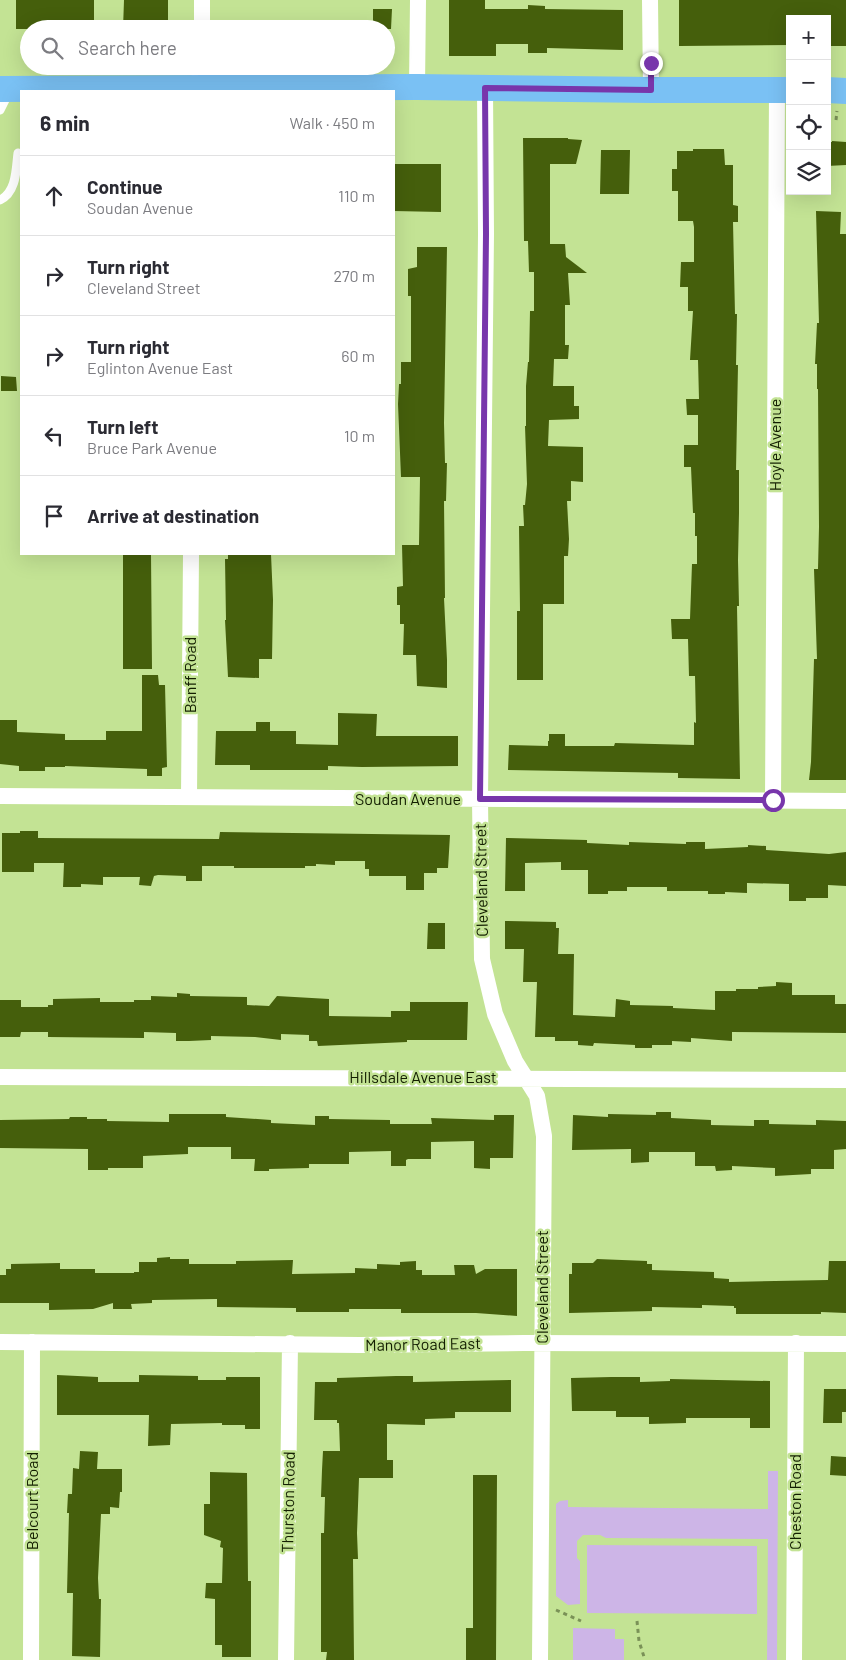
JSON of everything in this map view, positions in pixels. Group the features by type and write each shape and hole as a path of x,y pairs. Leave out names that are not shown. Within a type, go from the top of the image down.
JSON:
{"main road":[{"path":"43,90 130,90 200,82 485,88 784,90"},
{"path":"831,90 846,90"},
{"path":"4,96 20,94"}],"street":[{"path":"202,0 202,20"},
{"path":"417,87 418,0"},
{"path":"650,0 651,90"},
{"name":"Cleveland Street","path":"485,88 486,234 480,799 482,959 495,1014 514,1061 527,1078 537,1096 544,1136 540,1660"},
{"name":"Hoyle Avenue","path":"773,800 784,90"},
{"name":"Banff Road","path":"189,797 191,555"},
{"name":"Soudan Avenue","path":"0,796 846,801"},
{"name":"Hillsdale Avenue East","path":"0,1077 846,1080"},
{"name":"Manor Road East","path":"0,1342 360,1345 542,1342 846,1344"},
{"name":"Belcourt Road","path":"31,1660 32,1342"},
{"name":"Thurston Road","path":"286,1660 290,1343"},
{"name":"Cheston Road","path":"794,1660 796,1344"}],"lane":[{"path":"0,200 8,194 14,181 18,153"}],"path":[{"path":"553,1609 581,1621"},
{"path":"637,1621 639,1641 645,1660"}],"shaded area":[{"path":"768,1471 778,1471 777,1660 767,1660 768,1539 606,1538 600,1535 583,1535 577,1541 577,1558 580,1561 580,1604 568,1605 556,1596 556,1504 560,1501 568,1500 568,1507 768,1509"},
{"path":"587,1545 757,1546 757,1614 587,1613"},
{"path":"573,1628 615,1629 615,1639 624,1639 624,1660 573,1660"}],"building":[{"path":"16,0 94,0 94,20 20,20 20,29 16,29"},
{"path":"124,0 168,0 168,20 123,20"},
{"path":"449,0 485,0 485,9 528,9 528,5 545,6 545,9 623,10 623,50 547,48 547,53 528,53 528,44 496,44 496,56 449,56"},
{"path":"679,0 846,0 846,46 831,46 831,15 786,15 786,45 679,46"},
{"path":"373,9 392,9 391,20 373,20"},
{"path":"523,138 568,138 582,140 576,164 550,164 550,244 565,244 566,257 587,273 568,273 570,305 565,305 565,345 569,345 568,359 554,359 553,386 574,386 574,406 579,406 579,419 549,420 548,446 583,447 583,482 571,481 571,501 567,501 569,539 568,556 564,556 564,604 543,604 543,680 517,680 517,611 520,611 519,526 524,526 523,505 525,505 527,484 526,386 529,362 530,311 534,311 534,272 529,272 528,241 524,241"},
{"path":"832,142 846,142 846,165 831,166"},
{"path":"693,149 724,149 725,165 733,165 733,205 738,206 738,222 733,222 735,314 737,314 736,365 738,365 736,470 739,470 739,606 737,606 740,779 678,778 678,773 508,770 509,745 548,746 549,734 565,734 565,746 614,746 615,743 694,745 694,722 696,723 695,676 689,676 688,639 672,639 671,619 690,619 692,564 697,564 697,536 695,536 695,513 693,513 691,467 684,467 684,445 698,445 698,415 687,415 686,399 699,399 698,360 690,360 693,311 688,311 688,287 680,287 681,262 694,262 694,227 693,221 678,221 678,191 672,191 672,169 677,169 677,151 693,151"},
{"path":"601,150 630,150 629,194 600,194"},
{"path":"395,164 441,164 441,212 395,211"},
{"path":"816,211 841,212 840,234 846,234 846,780 809,780 814,659 817,659 814,569 818,569 819,527 818,389 817,364 815,364 817,323 819,323"},
{"path":"417,247 447,247 444,423 445,463 447,463 446,501 444,501 444,598 447,688 417,686 416,655 403,655 404,624 400,624 400,605 397,605 397,587 403,586 402,545 419,545 420,477 401,477 398,404 399,384 401,384 401,362 411,362 411,296 408,296 408,269 417,267"},
{"path":"1,376 16,377 17,391 1,391"},
{"path":"123,555 151,555 152,669 123,669"},
{"path":"228,555 271,555 273,600 272,659 259,659 259,678 228,677 225,620 225,559 228,559"},
{"path":"142,675 158,675 159,685 165,685 167,767 162,768 162,776 147,776 147,769 65,766 45,767 45,771 19,771 19,766 0,764 0,720 17,720 17,732 65,734 65,740 106,740 106,731 142,731"},
{"path":"338,713 377,714 376,736 458,736 458,766 328,766 328,770 250,770 250,765 215,765 216,731 256,731 256,722 270,722 270,731 296,731 296,744 338,745"},
{"path":"20,831 38,831 38,838 219,839 220,832 450,835 448,868 437,868 437,873 424,873 424,890 406,890 406,876 369,876 369,869 365,869 365,861 335,861 335,865 316,864 316,866 305,866 305,868 202,866 202,881 186,881 186,876 158,875 154,876 151,886 139,885 140,877 103,877 103,885 81,884 81,887 63,887 64,863 34,863 34,872 2,872 2,833 20,833"},
{"path":"506,838 587,840 587,843 629,845 629,842 686,844 686,842 705,842 705,849 748,847 748,845 766,846 766,850 829,854 846,852 846,886 828,885 828,898 806,898 806,901 789,901 789,884 747,883 747,893 725,892 725,894 708,894 708,891 667,891 667,887 627,887 627,891 608,891 608,894 588,894 588,870 561,870 561,862 525,863 525,891 505,891"},
{"path":"505,921 556,922 556,928 559,928 558,954 574,954 573,1015 615,1017 616,999 630,1001 630,1005 673,1006 673,1008 715,1010 715,991 758,989 758,987 776,986 776,982 792,983 792,995 835,995 835,1004 846,1004 846,1033 732,1032 732,1041 691,1038 691,1042 672,1041 672,1045 652,1045 652,1048 635,1048 635,1045 594,1043 593,1046 578,1045 578,1041 555,1041 555,1037 535,1037 537,982 523,982 524,949 505,949"},
{"path":"428,923 445,923 445,949 427,949"},
{"path":"177,993 190,994 190,996 247,997 247,1005 269,1006 277,996 329,999 329,1016 391,1017 391,1011 410,1011 410,1002 468,1002 467,1040 407,1040 407,1042 318,1046 317,1041 309,1041 309,1035 281,1034 281,1040 255,1037 211,1036 211,1040 189,1041 176,1041 176,1033 144,1032 144,1038 48,1037 48,1032 21,1032 20,1037 0,1037 0,1000 21,1000 21,1007 48,1007 48,1005 53,1005 53,999 100,998 100,1002 134,1002 134,1000 151,1000 151,996 177,997"},
{"path":"656,1112 671,1112 671,1118 711,1120 711,1125 754,1126 754,1120 769,1120 769,1124 816,1125 816,1120 846,1121 846,1149 834,1150 834,1169 811,1169 811,1174 775,1176 775,1168 732,1166 732,1170 716,1171 715,1166 695,1166 695,1152 649,1152 649,1162 631,1163 631,1149 572,1150 573,1115 608,1117 608,1114 656,1115"},
{"path":"169,1114 226,1114 226,1117 271,1120 271,1123 315,1125 315,1116 329,1116 329,1119 390,1120 390,1124 432,1124 431,1118 494,1120 494,1115 514,1115 513,1158 490,1158 490,1169 474,1168 474,1141 431,1142 431,1159 408,1159 406,1160 406,1166 391,1166 391,1151 349,1152 349,1164 309,1164 309,1168 254,1171 255,1159 231,1159 231,1147 188,1147 188,1154 143,1156 143,1168 88,1170 88,1149 0,1148 0,1120 87,1117 87,1119 107,1119 107,1121 169,1122"},
{"path":"170,1257 170,1259 189,1259 189,1264 236,1264 236,1261 293,1260 292,1274 355,1273 355,1268 377,1269 377,1264 400,1265 400,1262 416,1261 416,1270 422,1270 422,1275 455,1275 454,1265 474,1265 476,1274 485,1269 517,1269 517,1316 476,1313 401,1313 401,1309 349,1309 349,1312 296,1312 296,1308 217,1307 217,1299 152,1300 152,1303 131,1304 132,1309 113,1309 113,1303 93,1309 49,1310 49,1303 0,1303 0,1275 6,1275 6,1269 11,1269 11,1264 60,1263 60,1269 95,1269 95,1273 134,1273 139,1272 139,1262 157,1262 157,1258"},
{"path":"597,1259 647,1261 647,1264 652,1264 652,1270 714,1272 714,1278 729,1279 729,1282 828,1280 829,1261 846,1261 846,1313 736,1314 734,1306 702,1305 702,1308 652,1307 652,1311 569,1313 569,1274 572,1274 572,1263 593,1263"},
{"path":"57,1375 98,1377 98,1382 139,1382 139,1375 198,1376 198,1380 226,1380 226,1377 260,1377 260,1429 245,1429 245,1425 222,1425 222,1423 171,1424 170,1445 148,1446 149,1415 57,1415"},
{"path":"413,1376 413,1382 511,1380 511,1412 455,1412 455,1418 425,1419 425,1425 387,1424 387,1460 393,1460 393,1478 359,1478 358,1559 353,1559 354,1660 326,1660 327,1652 321,1652 321,1533 324,1533 325,1497 321,1497 323,1451 340,1451 339,1423 337,1423 337,1420 314,1420 315,1382 337,1382 337,1378"},
{"path":"640,1377 640,1382 670,1381 670,1379 770,1381 770,1428 750,1428 750,1418 686,1418 686,1423 649,1424 649,1417 616,1417 616,1411 572,1411 571,1378"},
{"path":"824,1389 846,1389 846,1412 842,1412 842,1423 823,1423"},
{"path":"80,1451 98,1452 97,1469 122,1469 122,1492 120,1492 119,1508 110,1507 110,1514 101,1514 98,1578 99,1599 101,1599 100,1657 72,1656 73,1593 67,1593 69,1513 67,1513 68,1494 72,1494 73,1468 79,1469"},
{"path":"831,1456 846,1457 846,1476 830,1475"},
{"path":"210,1472 247,1473 248,1581 251,1581 251,1657 222,1657 222,1645 215,1645 215,1599 205,1598 206,1583 222,1583 223,1548 220,1547 221,1541 204,1535 204,1504 210,1504"},
{"path":"473,1475 497,1475 496,1660 466,1660 466,1628 473,1628"}],"route":[{"path":"651,63 651,90 485,88 486,234 480,799 773,800"}]}
